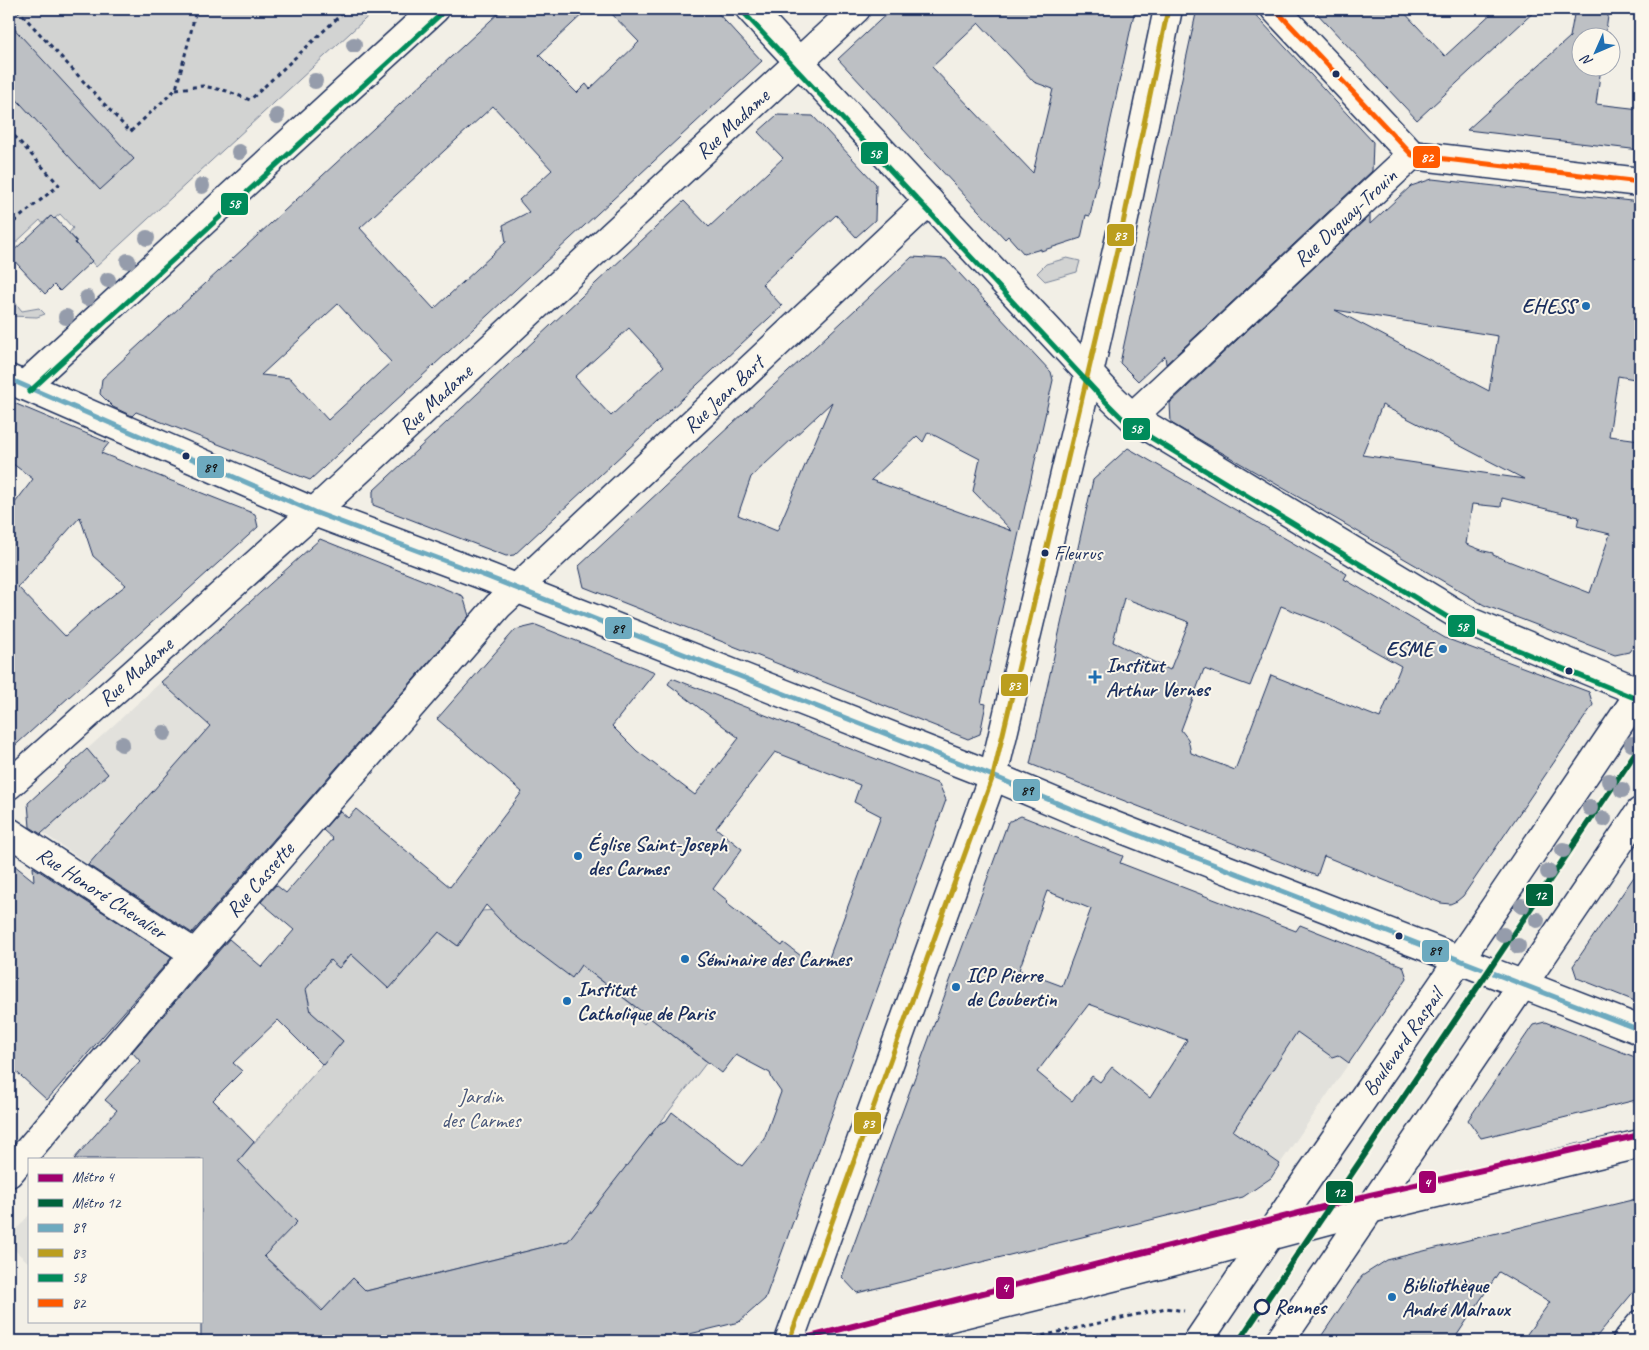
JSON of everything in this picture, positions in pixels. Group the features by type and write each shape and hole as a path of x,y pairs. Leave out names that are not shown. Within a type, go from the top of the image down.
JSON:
{"street":[{"path":"435,9 16,382 314,512 516,589 993,776 1076,811 1640,1030"},
{"path":"750,9 1132,417 1470,622 1640,692"},
{"name":"Rue Madame","path":"9,785 314,512 856,9"},
{"path":"789,1341 993,776 1121,233 1168,9"},
{"name":"Rue Duguay-Trouin","path":"1132,417 1412,155 1276,9"},
{"path":"1412,155 1640,182"},
{"name":"Rue Jean Bart","path":"516,589 930,201"},
{"name":"Rue Cassette","path":"9,1173 195,954 498,606 516,589"},
{"name":"Boulevard Raspail","path":"1198,1341 1459,961 1640,692"},
{"path":"1280,1341 1640,812"},
{"name":"Rue Honoré Chevalier","path":"9,832 195,954"},
{"path":"853,1341 1268,1237 1370,1209 1640,1144"},
{"path":"1627,1341 1640,1325"}],"path":[{"path":"18,9 130,132 176,89 196,9"},
{"path":"176,89 203,86 227,91 250,100 347,9"},
{"path":"9,130 59,185 9,226"},
{"path":"1262,1307 1275,1289"},
{"path":"1019,1341 1166,1308 1187,1312"},
{"path":"1239,1341 1254,1319"}],"shaded area":[{"path":"161,682 253,765 180,848 231,890 201,923 179,927 30,824 28,803"},
{"path":"1274,993 1358,1050 1271,1177 1177,1118"},
{"path":"28,1216 28,1262 9,1245 9,1238"}],"green space":[{"path":"9,9 376,9 96,267 75,243 77,241 69,233 73,228 60,214 54,219 50,216 43,224 40,220 9,249"},
{"path":"1067,258 1080,261 1077,272 1045,281 1037,273 1046,264"},
{"path":"9,297 14,297 13,300 22,311 39,308 45,314 37,317 9,316"},
{"name":"Jardin des Carmes","path":"496,910 572,977 581,965 635,1007 630,1013 644,1024 649,1017 707,1062 578,1229 580,1238 366,1291 353,1278 323,1310 250,1243 238,1161 343,1041 305,1007 309,1002 304,991 330,960 339,968 351,954 389,989 439,932 458,946 482,911"}],"building":[{"path":"503,9 588,9 539,55 577,93 586,84 590,89 639,42 607,9 714,9 762,61 310,480 136,412 132,416 113,407 100,394 102,379","holes":["493,106 552,170 519,200 529,212 503,225 506,242 434,309 360,228","338,304 391,362 328,420 290,378 261,375"]},
{"path":"892,9 1135,9 1090,216 1086,215 1081,238 1041,251 1041,249 1024,254 1008,236 1005,239 838,59","holes":["979,23 1034,82 1053,89 1033,173 932,67"]},
{"path":"1197,9 1250,9 1373,142 1372,171 1166,364 1165,356 1138,381 1120,363"},
{"path":"1313,9 1401,9 1445,56 1496,9 1537,9 1417,120"},
{"path":"1575,9 1609,9 1606,28 1572,28 1572,78 1600,78 1596,104 1640,109 1640,150 1467,130 1570,37"},
{"path":"9,23 134,159 100,190 9,91"},
{"path":"777,115 813,116 876,184 875,220 856,237 836,215 762,284 782,306 514,555 506,556 373,505 373,491 684,201 709,227 783,158 758,132","holes":["629,328 664,366 611,416 575,377"]},
{"path":"1432,179 1640,202 1640,380 1618,376 1609,436 1640,440 1640,636 1629,652 1615,655 1484,605 1171,423 1170,403 1370,215 1370,224 1411,186","holes":["1335,310 1498,336 1489,391","1382,405 1524,479 1362,455","1502,498 1579,517 1577,526 1610,534 1590,593 1493,555 1493,553 1466,544 1472,504 1501,507"]},
{"path":"51,216 76,241 75,243 92,261 60,291 54,285 45,294 9,255"},
{"path":"912,257 946,259 1051,372 1053,380 981,703 986,704 980,734 968,739 584,587 579,566","holes":["832,402 777,531 738,515 751,477","928,432 980,459 973,491 1012,531 871,480 917,436 923,442"]},
{"path":"9,401 109,443 101,453 255,514 258,527 9,751 9,511 33,479 9,461","holes":["80,517 93,556 126,585 65,636 18,587"]},
{"path":"1128,448 1347,574 1344,579 1445,638 1589,692 1593,705 1463,896 1450,904 1441,903 1324,856 1317,876 1030,764 1093,480","holes":["1124,598 1189,622 1170,670 1113,642","1281,606 1325,623 1401,666 1380,718 1271,675 1235,770 1191,753 1188,739 1181,730 1204,669 1250,686"]},
{"path":"320,539 463,596 469,616 192,933 88,865 210,726 161,682"},
{"path":"536,625 655,672 612,726 637,751 695,795 739,738 668,684 672,678 939,784 946,800 765,1299 739,1322 661,1341 201,1341 202,1158 75,1158 117,1110 105,1100 140,1061 132,1052 229,939 262,967 294,930 261,902 276,885 286,893 333,839 323,830 340,811 348,818 356,809 450,887 522,792 437,719 515,630","holes":["775,752 860,785 854,802 881,816 826,966 809,954 805,959 784,943 782,946 726,903 728,901 713,889 742,849 716,828","486,905 511,932 572,978 581,965 722,1073 736,1055 770,1073 781,1092 764,1139 742,1166 672,1112 666,1121 659,1124 568,1241 366,1291 353,1278 322,1311 264,1256 297,1222 238,1161 254,1142 213,1100 242,1071 233,1063 278,1020 323,1065 343,1041 311,1012 306,989 330,960 339,968 351,954 389,989 439,932 458,946"]},
{"path":"87,749 108,774 41,834 30,827 28,803"},
{"path":"1021,816 1123,856 1120,863 1296,931 1300,925 1403,966 1407,978 1349,1063 1338,1055 1332,1057 1297,1032 1233,1131 1280,1164 1271,1178 1243,1197 857,1293 842,1277 1008,822","holes":["1047,891 1091,909 1062,986 1019,970","1089,1004 1187,1040 1150,1098 1112,1067 1100,1082 1092,1076 1072,1101 1037,1072"]},
{"path":"9,861 34,881 33,867 172,957 47,1100 9,1065"},
{"path":"1640,868 1640,1003 1577,978 1573,966"},
{"path":"1545,1022 1640,1059 1640,1099 1481,1138 1468,1120 1533,1025"},
{"path":"1640,1198 1640,1284 1593,1341 1522,1341 1550,1302 1499,1272 1453,1341 1318,1341 1362,1276 1387,1260"}],"metro line":[{"name":"12","path":"1239,1341 1640,746"},
{"name":"4","path":"794,1341 1370,1195 1640,1135"}],"transit line":[{"name":"83","path":"789,1341 993,776 1121,233 1168,9"},
{"name":"82","path":"1275,9 1412,155 1640,182"},
{"name":"58","path":"745,14 1127,423 1467,629 1637,699"},
{"name":"58","path":"29,392 440,15"},
{"name":"89","path":"9,379 314,512 488,577 993,776 1076,811 1640,1030"}],"place":[{"name":"EHESS","path":"1586,306"},
{"name":"Fleurus","path":"1045,553"},
{"name":"ESME","path":"1443,649"},
{"name":"Institut Arthur Vernes","path":"1095,677"},
{"name":"Église Saint-Joseph des Carmes","path":"578,856"},
{"name":"Séminaire des Carmes","path":"685,959"},
{"name":"ICP Pierre de Coubertin","path":"956,987"},
{"name":"Institut Catholique de Paris","path":"567,1001"},
{"name":"Bibliothèque André Malraux","path":"1392,1297"},
{"name":"Rennes","path":"1262,1307"}]}
